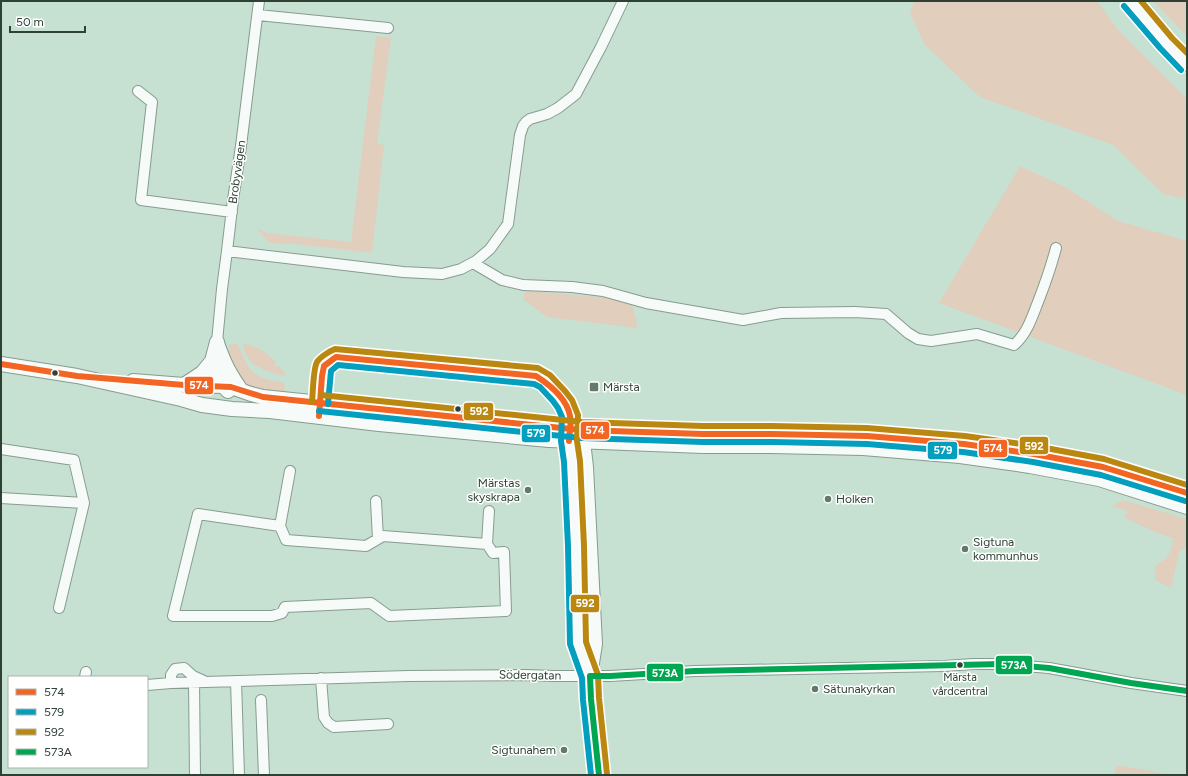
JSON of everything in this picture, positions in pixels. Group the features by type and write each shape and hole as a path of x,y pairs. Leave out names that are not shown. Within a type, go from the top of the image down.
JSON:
{"street":[{"name":"Brobyvägen","path":"183,392 212,361 217,342 222,289 259,1"},
{"path":"228,251 403,272 442,274 461,269 473,263 490,249 508,224 520,135 523,126 530,119 547,114 558,108 576,94 623,1"},
{"path":"1130,1 1166,43 1187,64"},
{"path":"258,14 388,28"},
{"path":"138,91 152,102 141,200 232,212"},
{"path":"473,263 502,280 523,284 572,287 604,291 646,303 743,320 781,313 855,312 886,314 908,333 918,339 931,340 977,334 1014,345 1021,339 1031,321 1050,271 1056,248"},
{"name":"Brobyvägen","path":"217,342 223,361 226,379"},
{"path":"212,361 216,375 226,379 231,387 263,397 576,435 772,434 867,436 964,444 1034,454 1103,467 1187,493"},
{"path":"1,364 183,392 200,396 215,392 226,379"},
{"path":"226,379 233,396 270,411"},
{"path":"183,392 202,405 386,424 576,435 703,446 863,448 960,456 1030,466 1099,479 1187,507"},
{"path":"576,435 595,644 590,676 590,699 599,775"},
{"path":"1,449 74,460 84,503 60,608"},
{"path":"290,471 280,526 286,540 366,546 382,536 487,544"},
{"path":"1,498 84,503"},
{"path":"376,501 378,539"},
{"path":"280,526 198,514 172,616 272,616 282,613 286,607 371,603 389,616 506,611 504,552 493,553 487,544 489,512"},
{"name":"Södergatan","path":"148,685 321,678 487,675 610,676 695,671 1002,664 1049,668 1131,683 1187,691"},
{"path":"171,683 171,675 175,669 184,668 193,676 206,682"},
{"path":"321,678 324,717 328,723 334,727 388,724"},
{"path":"236,681 239,775"},
{"path":"194,682 195,775"},
{"path":"261,700 264,775"}],"shaded area":[{"path":"914,1 1097,1 1118,30 1187,99 1187,199 1163,194 1113,145 980,97 925,45 910,13"},
{"path":"1153,1 1187,1 1187,36"},
{"path":"376,36 391,38 377,144 384,145 372,253 296,244 270,243 256,228 267,233 351,242"},
{"path":"1020,166 1065,187 1118,221 1187,241 1187,395 939,303"},
{"path":"530,291 622,299 632,304 637,328 547,317 524,300 524,293"},
{"path":"237,344 251,370 266,379 285,384 284,393 252,387 243,382 232,367 229,357 229,345"},
{"path":"244,344 262,350 276,362 275,364 277,367 279,366 285,374 284,376 264,370 253,363 245,353 243,346"},
{"path":"1123,500 1187,519 1187,550 1180,549 1171,588 1155,580 1155,566 1170,552 1173,538 1157,533 1125,518 1127,510 1111,507"},
{"path":"1117,765 1173,775 1114,775"}],"transit line":[{"name":"592","path":"1141,1 1172,38 1187,53"},
{"name":"579","path":"1124,6 1181,70"},
{"name":"592","path":"312,402 314,375 317,362 323,356 335,349 538,368 550,375 565,391 572,400 578,415 577,441 580,461 584,546 586,642 598,675 607,774"},
{"name":"574","path":"319,416 324,366 336,357 536,376 562,398 571,419 569,441"},
{"name":"574","path":"1,364 77,376 184,385 231,387 263,397 581,430 703,434 867,436 964,444 1034,454 1103,467 1187,493"},
{"name":"579","path":"328,404 331,371 338,365 534,384 540,387 558,408 562,417 561,441 564,462 568,546 570,644 582,678 591,775"},
{"name":"592","path":"321,395 582,422 703,426 867,428 965,436 1035,446 1104,459 1187,485"},
{"name":"579","path":"319,411 581,438 703,442 867,444 963,452 1033,462 1101,475 1185,501"},
{"name":"573A","path":"599,775 590,676 695,671 1002,664 1049,668 1131,683 1187,691"}],"place":[{"name":"Märsta","path":"594,387"},
{"name":"Märstas skyskrapa","path":"528,490"},
{"name":"Holken","path":"828,499"},
{"name":"Sigtuna kommunhus","path":"965,549"},
{"name":"Märsta vårdcentral","path":"960,665"},
{"name":"Sätunakyrkan","path":"815,689"},
{"name":"Sigtunahem","path":"564,750"}]}
